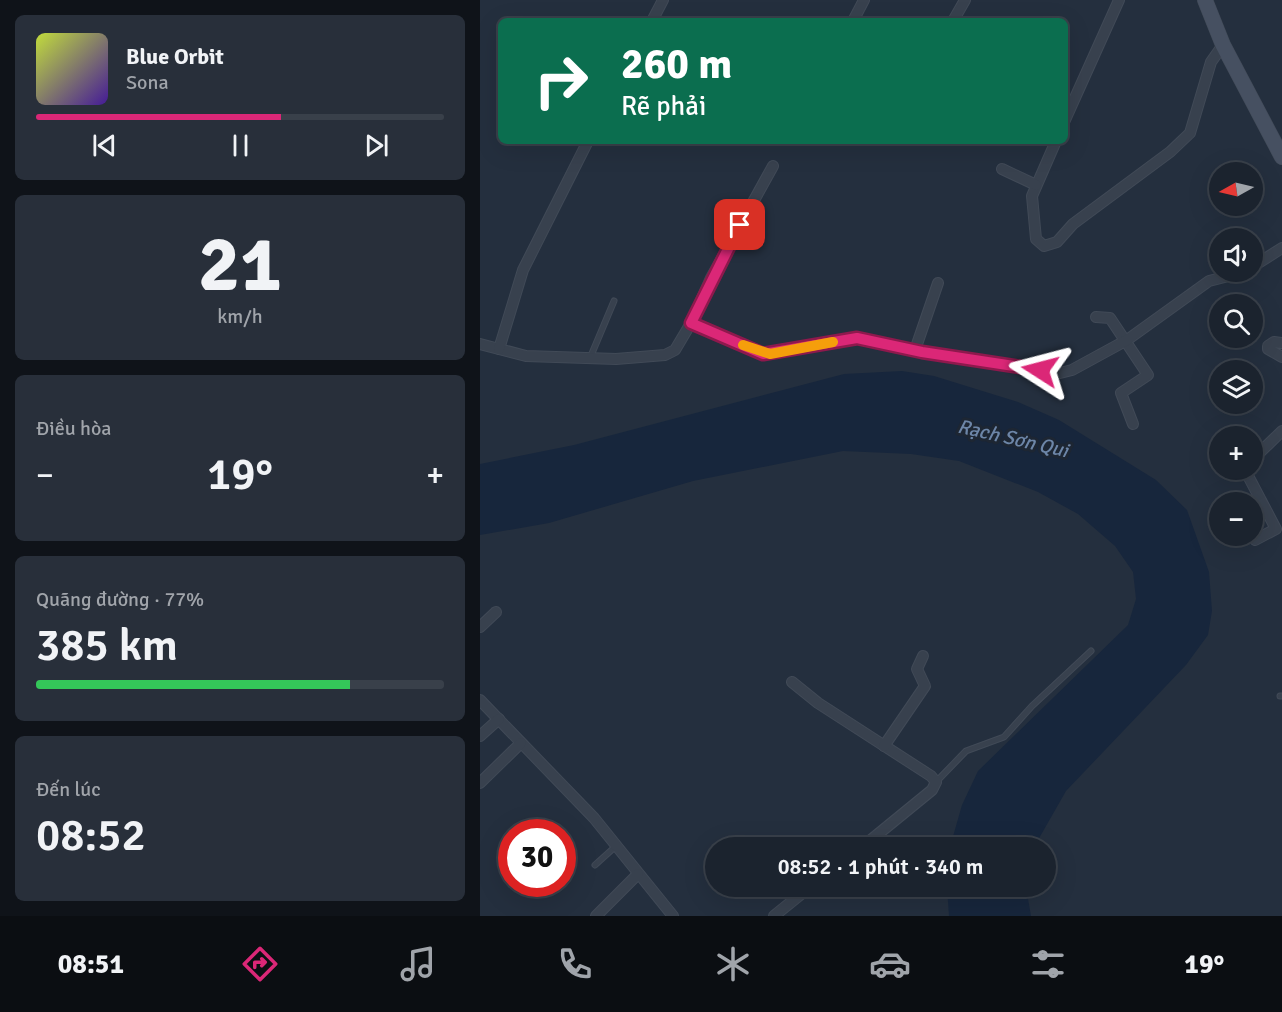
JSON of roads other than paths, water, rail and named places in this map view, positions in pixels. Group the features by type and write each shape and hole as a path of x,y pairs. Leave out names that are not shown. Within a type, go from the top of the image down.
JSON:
{"street":[{"path":"654,18 663,0"},
{"path":"855,18 864,0"},
{"path":"955,18 965,0"},
{"path":"1068,113 1119,0"},
{"path":"1208,1 1223,45 1282,158"},
{"path":"1055,144 1036,185 1031,203 1036,239 1044,246 1051,245 1073,224 1170,152 1190,133 1211,62 1223,45"},
{"path":"499,349 523,270 586,144"},
{"path":"480,344 518,356 616,359 670,354 691,323 711,279 772,166"},
{"path":"1002,169 1036,185"},
{"path":"1263,260 1282,248"},
{"path":"691,323 763,354 857,338 915,350 1060,373 1130,345 1209,281"},
{"path":"915,350 938,283"},
{"path":"1096,317 1110,318 1148,375 1146,379 1121,393 1133,424"},
{"path":"1282,343 1274,342 1268,346 1282,357"},
{"path":"1263,449 1282,431"},
{"path":"1263,504 1276,529 1263,536"},
{"path":"480,627 496,612"},
{"path":"884,746 926,686 917,669 923,656"},
{"path":"792,682 818,703 931,776 936,783 932,790 874,837"},
{"path":"480,700 594,818 673,916"},
{"path":"480,736 499,719"},
{"path":"480,783 521,743"},
{"path":"596,916 638,874"},
{"path":"774,916 797,897"}],"lane":[{"path":"590,358 614,301"},
{"path":"936,783 966,751 1004,737 1032,706 1091,651"},
{"path":"595,865 616,846"}],"water":[{"name":"Rạch Sơn Qui","path":"902,371 934,376 1018,402 1059,420 1156,480 1187,510 1209,572 1212,611 1208,635 1186,665 1066,791 1040,837 953,837 962,805 978,771 1128,625 1136,599 1133,572 1115,546 1078,514 1038,492 959,461 911,454 843,451 693,481 549,523 480,535 480,464 574,445 844,374"},
{"path":"948,897 1028,897 1031,916 949,916"}]}
